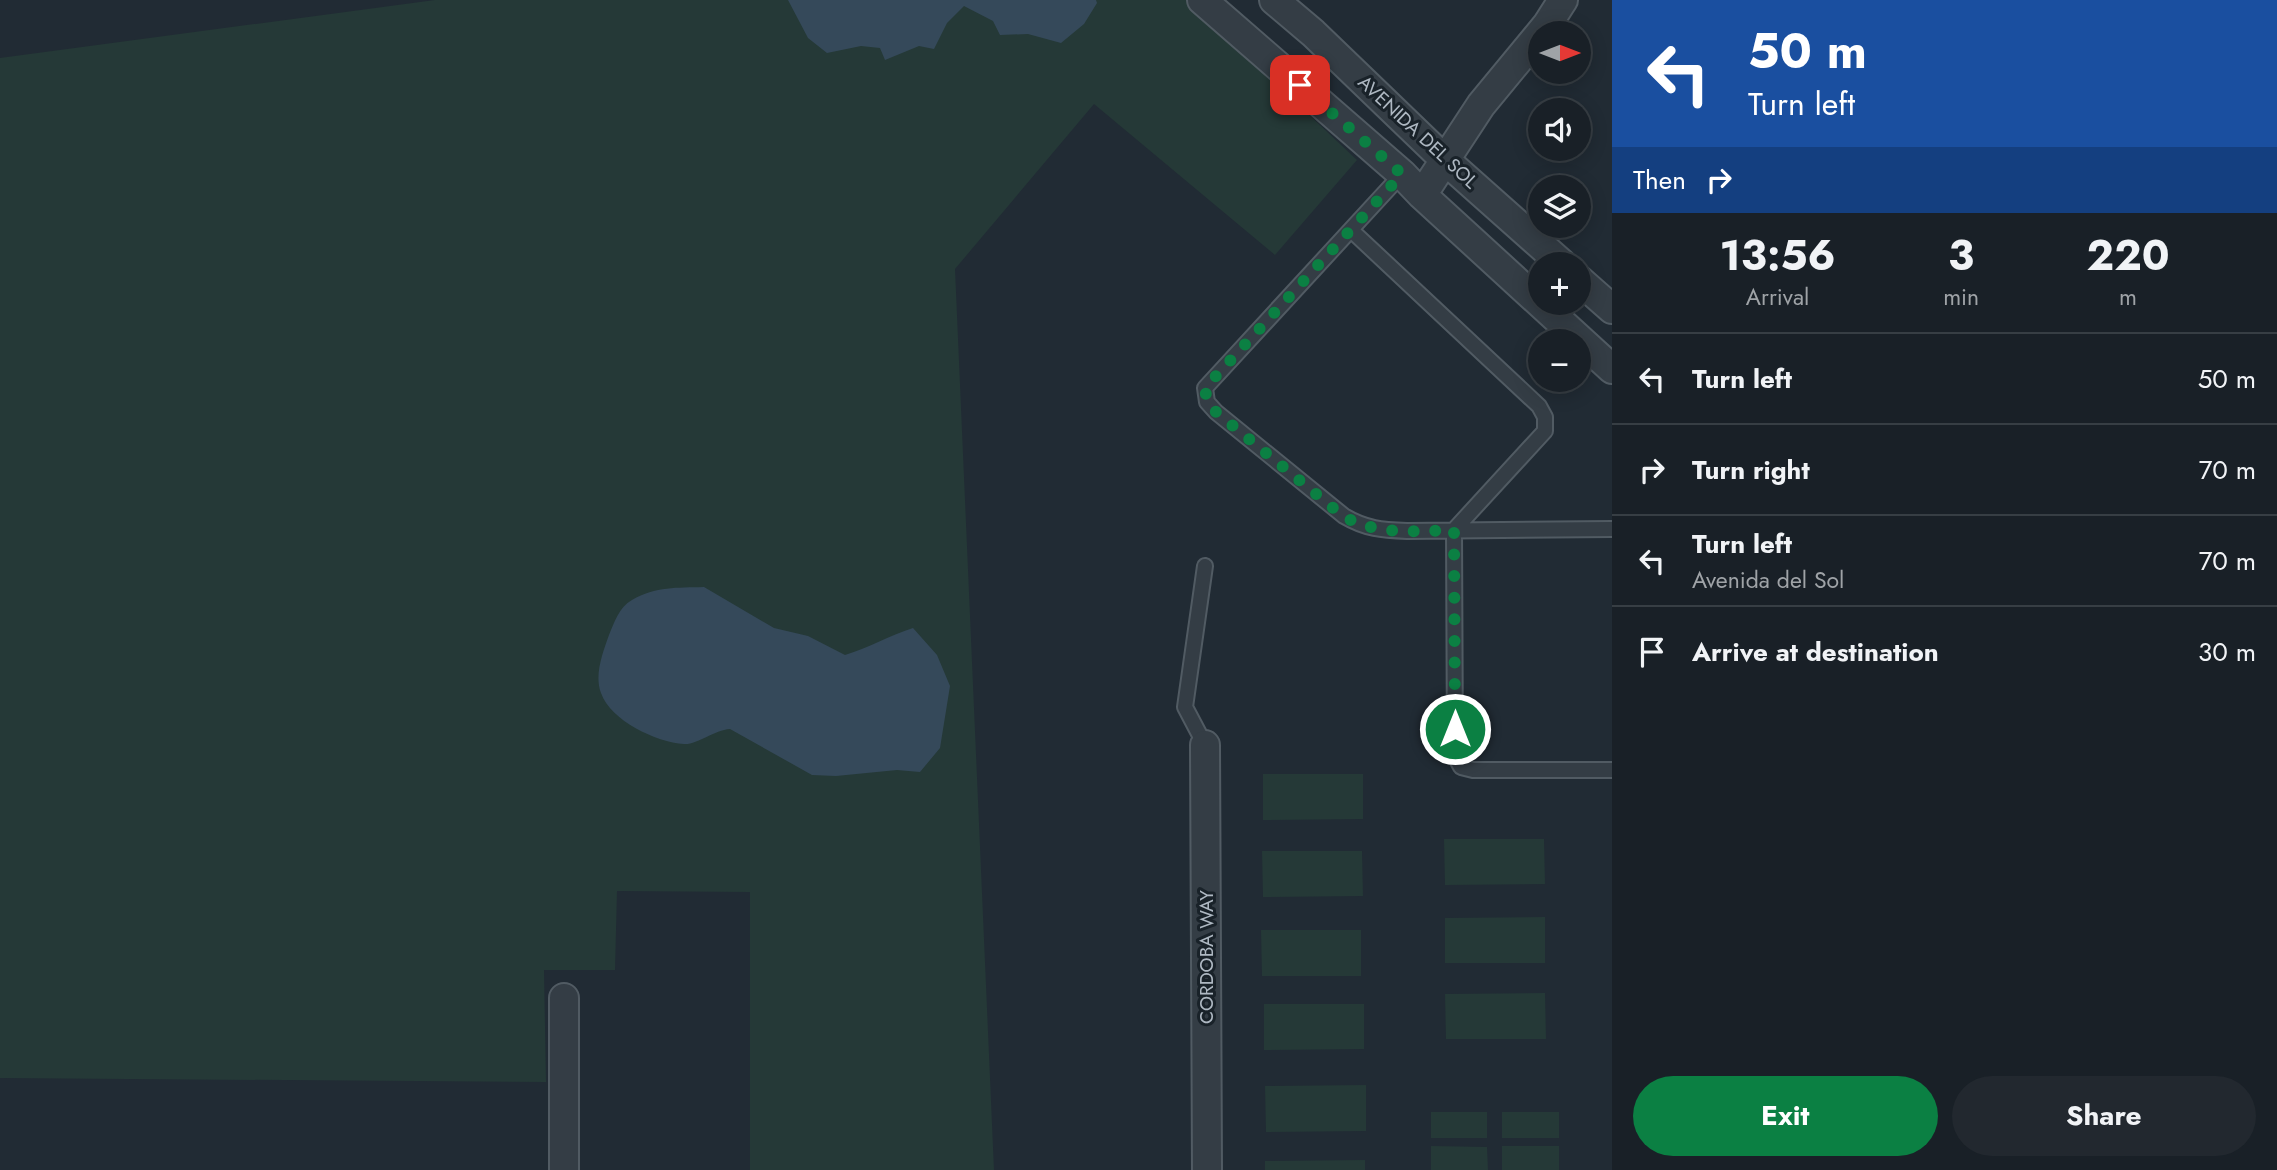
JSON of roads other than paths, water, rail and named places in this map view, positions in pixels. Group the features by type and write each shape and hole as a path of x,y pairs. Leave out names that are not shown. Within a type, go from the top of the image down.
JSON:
{"street":[{"path":"1202,0 1402,174 1528,292"},
{"name":"AVENIDA DEL SOL","path":"1274,0 1313,33 1445,160 1548,252"},
{"path":"1422,195 1481,106 1547,25 1563,0"},
{"path":"1591,290 1612,309"},
{"path":"1553,315 1612,369"},
{"name":"CORDOBA WAY","path":"1205,745 1207,1170"},
{"path":"564,998 564,1170"}],"lane":[{"path":"1402,174 1205,388 1207,402 1343,516 1361,526 1382,530 1612,529"},
{"path":"1351,230 1539,406 1545,417 1545,432 1454,530 1455,756 1461,766 1473,770 1612,770"},
{"path":"1205,566 1185,707 1205,745"}],"water":[{"path":"788,0 1096,0 1097,3 1084,24 1061,43 1028,34 1000,35 993,21 964,6 947,23 934,49 919,46 885,60 880,48 861,46 827,53 808,38"},
{"path":"704,587 774,628 808,636 845,655 913,628 937,655 950,686 940,748 920,772 897,770 836,776 812,775 730,729 684,744 661,739 624,721 606,703 598,679 602,656 618,616 627,603 641,595 667,589"}]}
